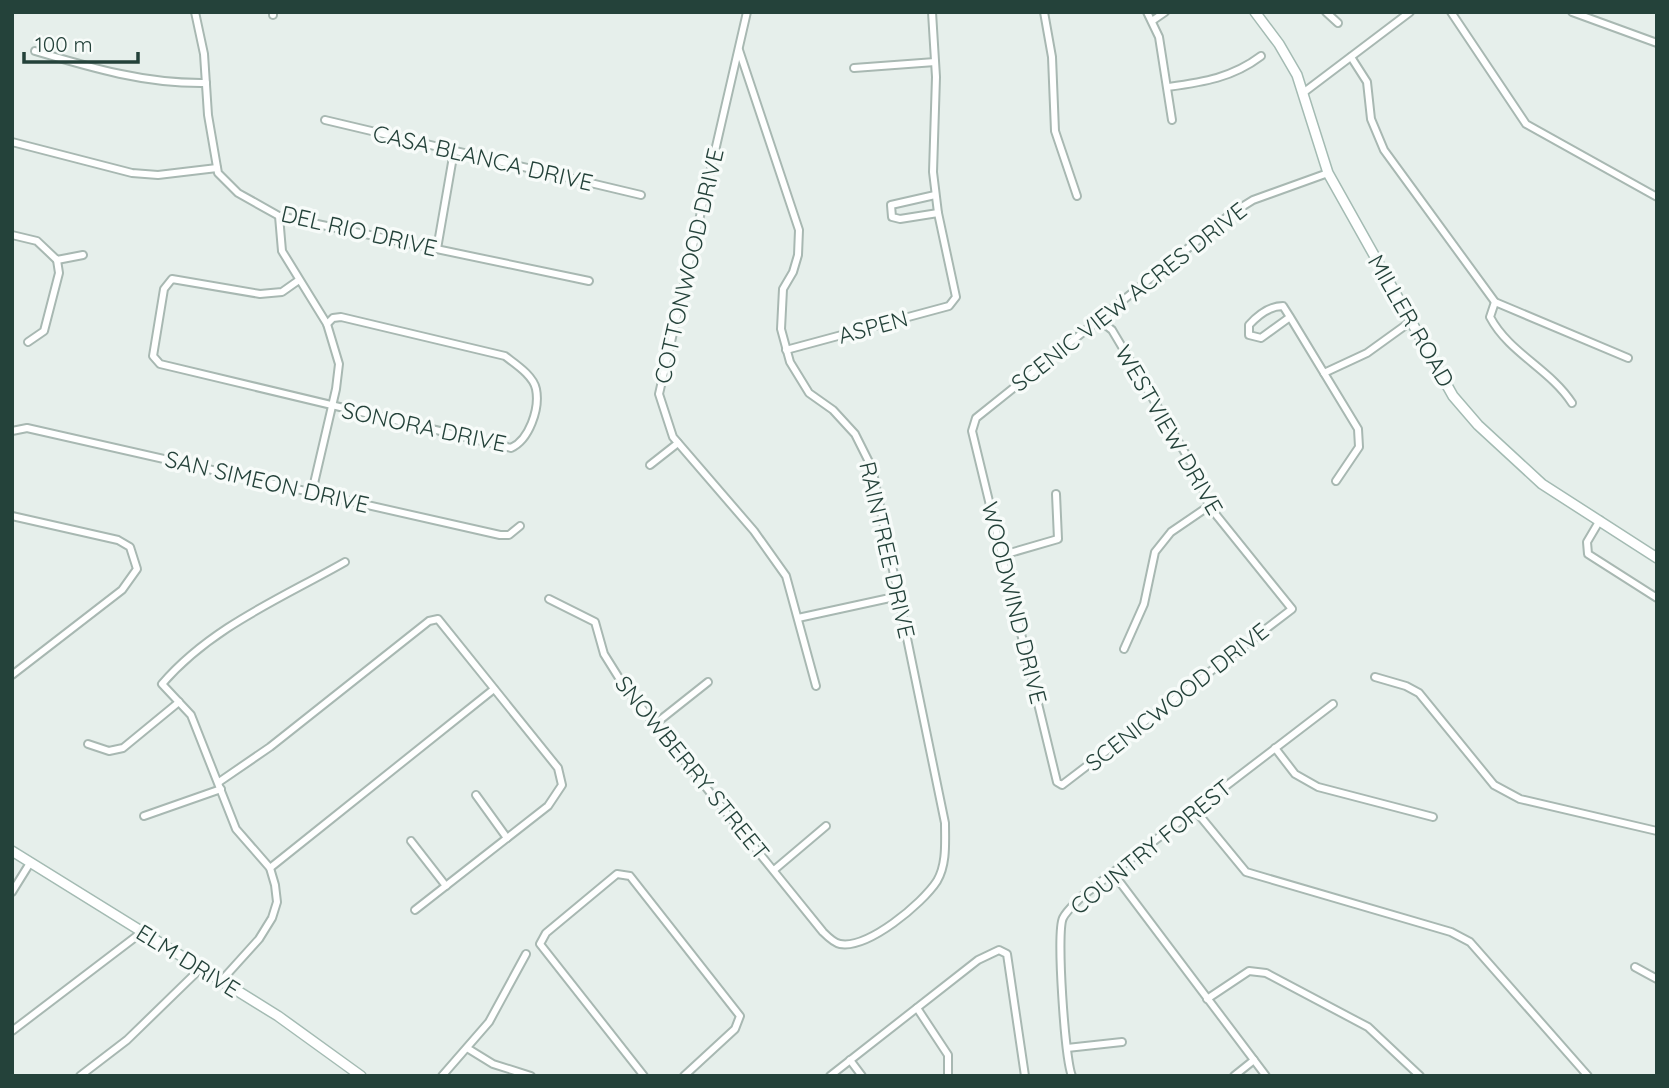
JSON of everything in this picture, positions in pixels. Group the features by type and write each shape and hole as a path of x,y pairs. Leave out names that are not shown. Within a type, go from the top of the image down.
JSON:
{"street":[{"path":"12,142 132,173 158,175 217,168 204,54 195,12"},
{"name":"COTTONWOOD DRIVE","path":"747,12 659,394 678,443 775,558 786,576 816,687"},
{"path":"932,12 935,62 933,172 937,213 900,219 892,217 891,205 935,195"},
{"path":"1044,12 1052,57 1055,131 1077,196"},
{"path":"1147,12 1159,37 1172,120"},
{"path":"1152,21 1165,12"},
{"name":"MILLER ROAD","path":"1255,12 1279,44 1297,75 1311,128 1328,173 1409,322 1453,396 1478,425 1542,484 1657,558"},
{"path":"1326,12 1338,23"},
{"path":"1303,93 1410,12"},
{"path":"1451,12 1526,124 1657,197"},
{"path":"1572,12 1657,43"},
{"name":"RAINTREE DRIVE","path":"739,50 799,230 798,255 793,272 783,289 781,329 786,350 790,362 809,393 833,410 855,434 872,468 945,823 944,862 936,882 907,912 870,939 855,945 837,944"},
{"path":"35,51 128,77 169,84 206,83"},
{"path":"1168,87 1224,77 1243,69 1261,56"},
{"path":"1351,57 1367,82 1371,119 1384,150 1471,274 1495,302 1628,358"},
{"path":"854,68 935,62"},
{"name":"CASA BLANCA DRIVE","path":"325,120 641,195"},
{"path":"437,249 454,151"},
{"name":"DEL RIO DRIVE","path":"217,168 238,193 279,216 589,281"},
{"name":"SCENIC VIEW ACRES DRIVE","path":"976,418 1097,318 1232,213 1253,200 1328,173"},
{"name":"ASPEN","path":"786,350 949,306 956,297 937,213"},
{"path":"279,216 282,251 327,324 339,364 312,492"},
{"path":"12,235 37,241 57,260 59,273 44,331 28,342"},
{"path":"57,260 83,255"},
{"path":"299,280 275,293 260,294 172,279 164,289 153,356 160,364 331,407"},
{"path":"1495,302 1490,317 1495,327 1508,343 1562,387 1572,403"},
{"path":"1290,317 1261,338 1249,335 1249,325 1274,306 1283,306 1290,317 1358,429 1359,447 1336,481"},
{"name":"SONORA DRIVE","path":"327,324 333,318 341,317 505,356 524,371 536,389 533,420 527,437 523,443 511,449 331,407"},
{"name":"WESTVIEW DRIVE","path":"1097,318 1112,330 1197,473 1209,506 1292,609"},
{"path":"1324,373 1367,353 1409,322"},
{"name":"WOODWIND DRIVE","path":"976,418 972,431 1057,782 1062,785"},
{"name":"SAN SIMEON DRIVE","path":"12,431 27,428 500,535 509,535 520,526"},
{"path":"650,465 678,443"},
{"path":"1003,555 1058,540 1056,494"},
{"path":"1124,649 1144,604 1155,552 1171,532 1209,506"},
{"path":"12,516 118,540 130,547 137,569 122,590 15,673 12,663"},
{"path":"1600,520 1587,542 1588,554 1657,598"},
{"path":"221,981 259,939 272,918 276,902 270,868 236,829 200,732 179,702 162,684 184,659 220,630 345,562"},
{"path":"797,618 899,596"},
{"name":"SNOWBERRY STREET","path":"549,599 595,622 604,654 624,686 823,932 837,944"},
{"name":"SCENICWOOD DRIVE","path":"1062,785 1292,609"},
{"path":"144,816 220,786 429,621 438,619 558,768 562,785 558,794 507,838 415,910"},
{"path":"1375,677 1419,693 1494,785 1520,799 1657,831"},
{"path":"655,724 708,682"},
{"path":"270,868 494,688"},
{"path":"88,744 108,751 123,748 179,702"},
{"name":"COUNTRY FOREST","path":"1072,1076 1067,1048 1060,947 1062,919 1081,897 1333,704"},
{"path":"1275,748 1295,774 1318,787 1433,817"},
{"path":"476,794 507,838"},
{"path":"1195,810 1246,872 1451,932 1470,942 1588,1076"},
{"path":"774,870 826,826"},
{"path":"411,841 446,886"},
{"name":"ELM DRIVE","path":"12,851 278,1016 361,1076"},
{"path":"12,892 30,863"},
{"path":"1113,873 1266,1076"},
{"path":"643,1076 540,944 546,933 617,874 630,876 740,1016 736,1029 684,1076"},
{"path":"12,1031 142,932"},
{"path":"830,1076 978,960 999,950 1007,954 1025,1076"},
{"path":"442,1076 489,1022 526,954"},
{"path":"1635,967 1657,979"},
{"path":"80,1076 127,1040 200,969"},
{"path":"1207,999 1249,971 1266,973 1368,1027 1420,1076"},
{"path":"917,1008 948,1055 948,1076"},
{"path":"1067,1048 1122,1042"},
{"path":"467,1048 493,1064 531,1076"},
{"path":"850,1060 862,1076"},
{"path":"1234,1076 1254,1060"}]}
